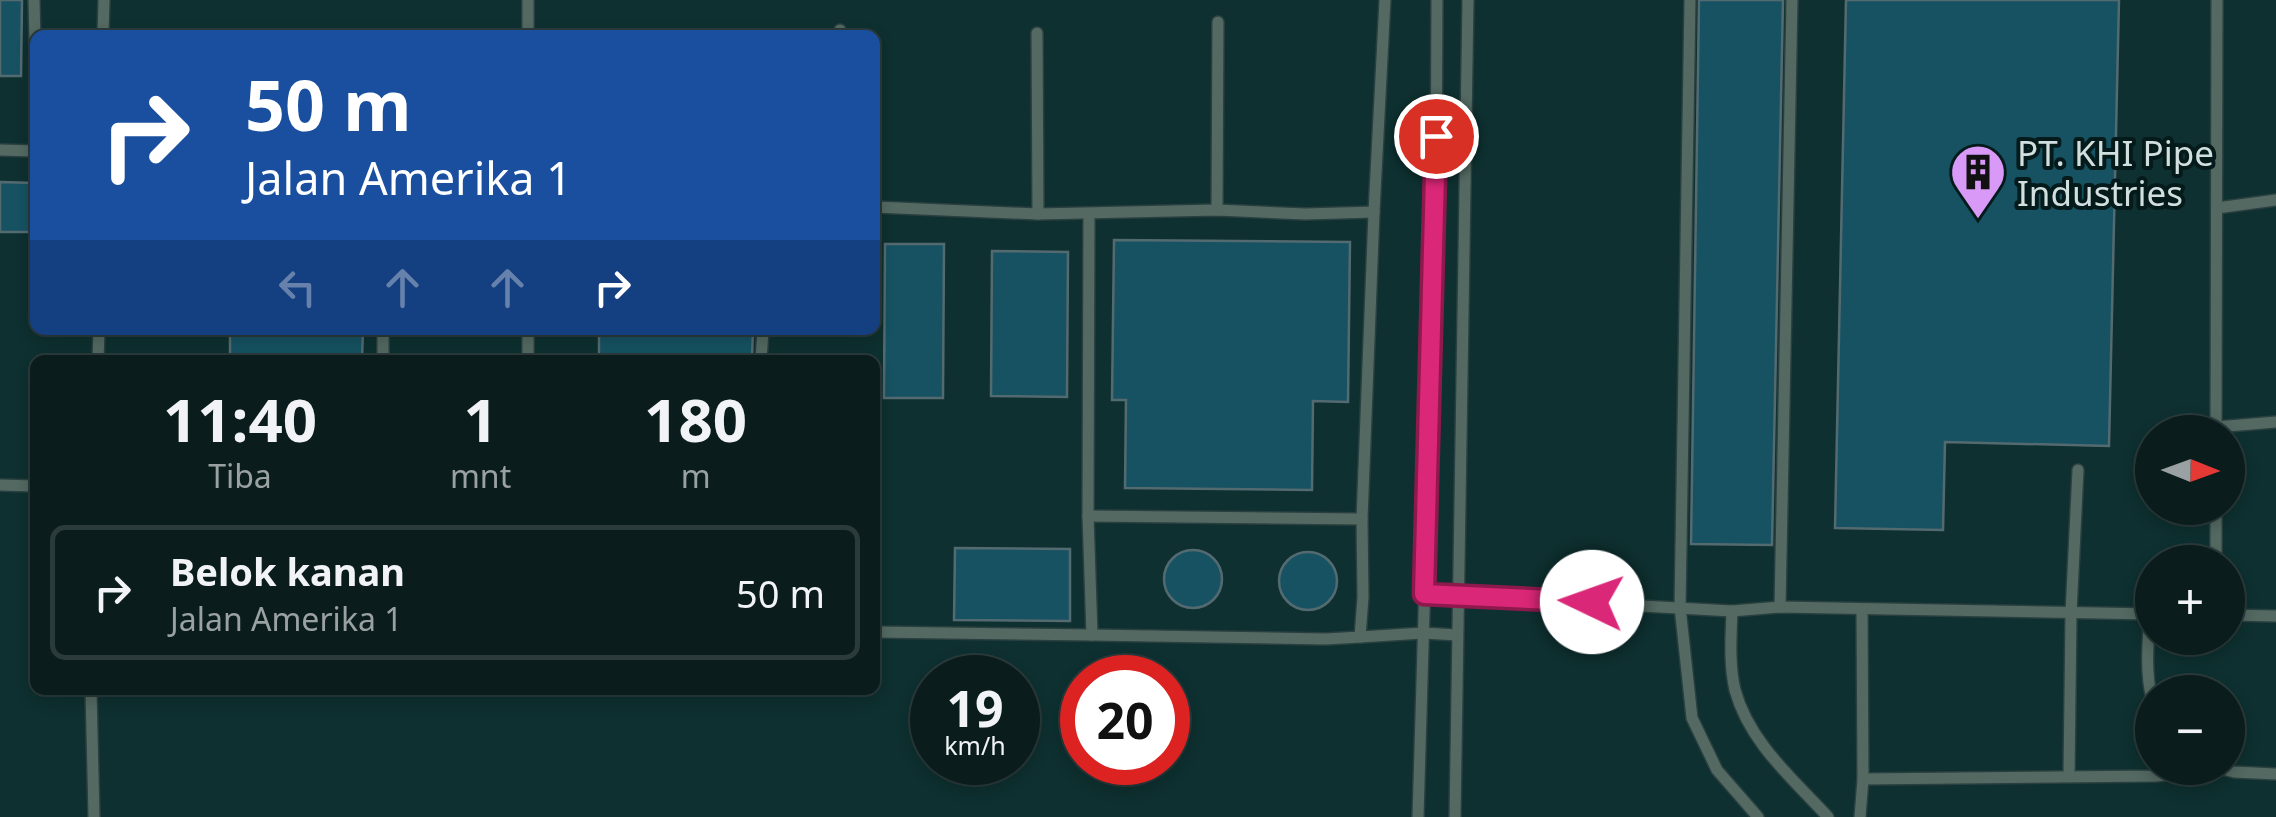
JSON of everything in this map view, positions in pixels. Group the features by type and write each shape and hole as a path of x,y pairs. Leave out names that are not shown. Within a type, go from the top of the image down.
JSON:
{"lane":[{"path":"34,0 35,30"},
{"path":"104,0 104,30"},
{"path":"528,0 528,30"},
{"path":"1360,638 1385,0"},
{"path":"1418,817 1436,205 1437,0"},
{"path":"1456,817 1468,0"},
{"path":"1690,0 1680,607 1692,718 1717,770 1758,817"},
{"path":"1780,607 1792,0"},
{"path":"2216,415 2218,0"},
{"path":"1217,210 1218,22"},
{"path":"1037,33 1038,214"},
{"path":"0,150 30,151"},
{"path":"2217,208 2276,200"},
{"path":"880,207 1038,214 1374,212"},
{"path":"1089,214 1088,516 1092,635"},
{"path":"2245,426 2276,422"},
{"path":"2069,776 2078,470"},
{"path":"0,486 30,486"},
{"path":"1088,516 1362,519"},
{"path":"1424,594 1732,610 1780,607 2135,614"},
{"path":"1732,610 1734,687 1744,715 1761,743 1828,817"},
{"path":"1860,817 1862,610"},
{"path":"2245,615 2276,616"},
{"path":"880,632 1326,639 1423,632 1458,635"},
{"path":"91,695 94,817"},
{"path":"2245,773 2276,774"},
{"path":"1863,779 2135,776"}],"shaded area":[{"path":"0,0 2276,0 2276,817 0,817"}],"building":[{"path":"0,0 22,0 21,76 0,76"},
{"path":"1699,0 1783,0 1772,545 1691,544"},
{"name":"PT. KHI Pipe Industries","path":"1846,0 2119,0 2109,446 1945,442 1943,530 1835,528"},
{"path":"0,182 30,183 30,232 0,232"},
{"path":"1114,240 1350,242 1348,402 1313,401 1312,490 1125,488 1126,400 1112,400"},
{"path":"885,244 944,244 943,398 884,398"},
{"path":"992,251 1068,252 1067,397 991,396"},
{"path":"230,335 363,335 362,355 230,355"},
{"path":"599,335 753,335 752,355 599,355"},
{"path":"955,548 1070,549 1070,621 954,620"},
{"path":"1193,550 1214,558 1222,579 1214,600 1193,608 1172,600 1164,579 1172,558"},
{"path":"1308,552 1328,561 1337,581 1328,601 1308,610 1288,601 1279,581 1288,561"}],"place":[{"name":"PT. KHI Pipe Industries","path":"1978,221"}],"route":[{"path":"1436,136 1424,594 1592,602"}]}
